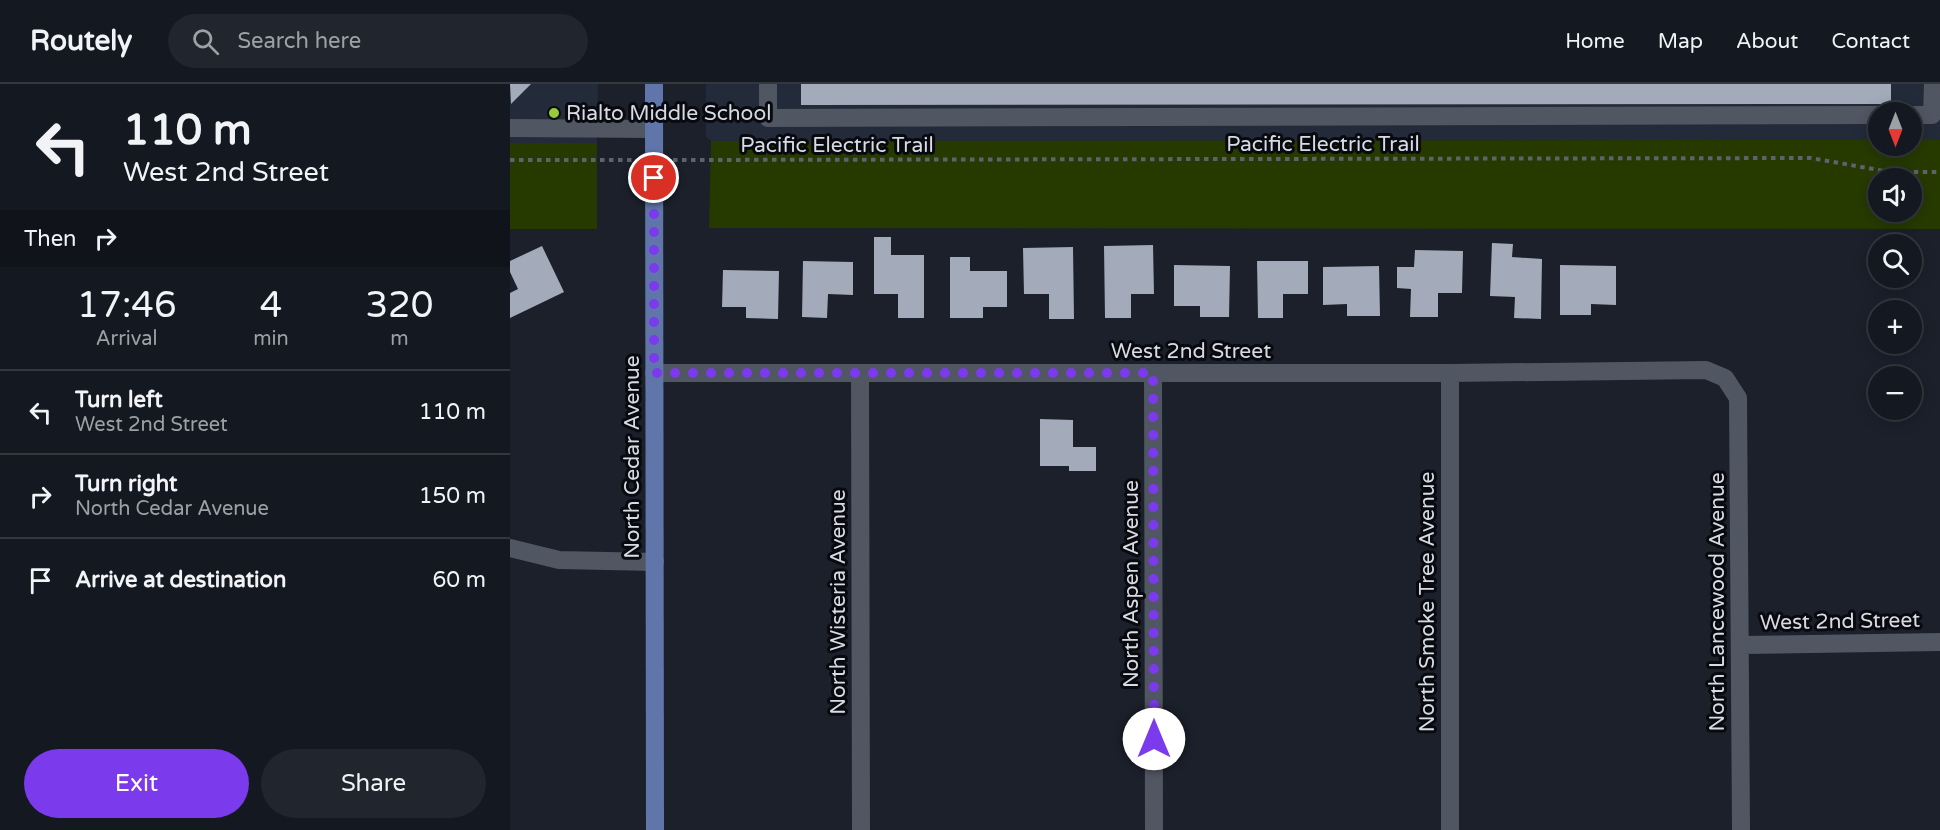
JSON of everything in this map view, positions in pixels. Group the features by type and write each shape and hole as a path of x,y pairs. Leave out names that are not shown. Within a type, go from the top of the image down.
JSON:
{"main road":[{"name":"North Cedar Avenue","path":"654,84 655,830"}],"street":[{"path":"768,84 768,118 1868,115"},
{"path":"1922,115 1932,115 1933,84"},
{"path":"510,128 654,129"},
{"name":"West 2nd Street","path":"654,373 1450,373 1706,370 1725,378"},
{"name":"North Aspen Avenue","path":"1153,373 1154,830"},
{"name":"North Smoke Tree Avenue","path":"1450,373 1450,830"},
{"name":"North Wisteria Avenue","path":"860,374 861,830"},
{"name":"North Lancewood Avenue","path":"1725,378 1738,398 1741,830"},
{"path":"510,549 559,560 655,562"},
{"name":"West 2nd Street","path":"1741,645 1940,642"}],"path":[{"name":"Pacific Electric Trail","path":"705,161 1811,158 1890,172 1940,172"},
{"path":"510,160 614,160"}],"shaded area":[{"name":"Rialto Middle School","path":"510,84 598,84 597,143 510,143"},
{"path":"706,84 1940,84 1940,140 1922,140 1922,102 1868,102 1868,140 711,141 706,137"}],"green space":[{"path":"1868,140 1868,156 1922,156 1922,140 1940,140 1940,229 709,228 711,141"},
{"path":"510,143 597,143 597,229 510,229"}],"building":[{"path":"510,84 531,84 511,104"},
{"path":"801,84 1891,84 1891,102 1868,102 1868,104 801,105"},
{"path":"874,237 891,237 891,255 924,255 924,318 898,318 898,294 874,294"},
{"path":"1492,243 1513,244 1512,257 1542,259 1541,319 1514,318 1515,297 1490,296"},
{"path":"1153,245 1154,294 1131,294 1131,318 1105,318 1104,246"},
{"path":"542,246 564,292 510,318 510,293 518,289 510,272 510,261"},
{"path":"1073,247 1074,319 1049,319 1049,294 1024,294 1023,248"},
{"path":"1415,250 1463,251 1462,293 1438,293 1438,317 1410,317 1411,289 1397,288 1397,267 1414,267"},
{"path":"950,257 970,257 970,271 1007,271 1007,307 983,307 983,318 950,318"},
{"path":"803,261 853,262 853,295 828,294 827,318 802,317"},
{"path":"1257,261 1308,261 1308,294 1283,294 1283,318 1258,318"},
{"path":"1174,265 1230,266 1229,317 1200,317 1200,306 1174,306"},
{"path":"1560,265 1616,266 1616,305 1591,304 1591,315 1560,315"},
{"path":"1379,266 1380,316 1347,316 1347,304 1323,305 1323,267"},
{"path":"723,270 779,271 778,319 746,318 746,307 722,307"},
{"path":"1040,419 1073,420 1073,447 1096,447 1096,471 1069,471 1069,466 1040,466"}],"place":[{"name":"Rialto Middle School","path":"554,113"}],"route":[{"path":"654,178 654,373 1153,373 1154,739"}]}
